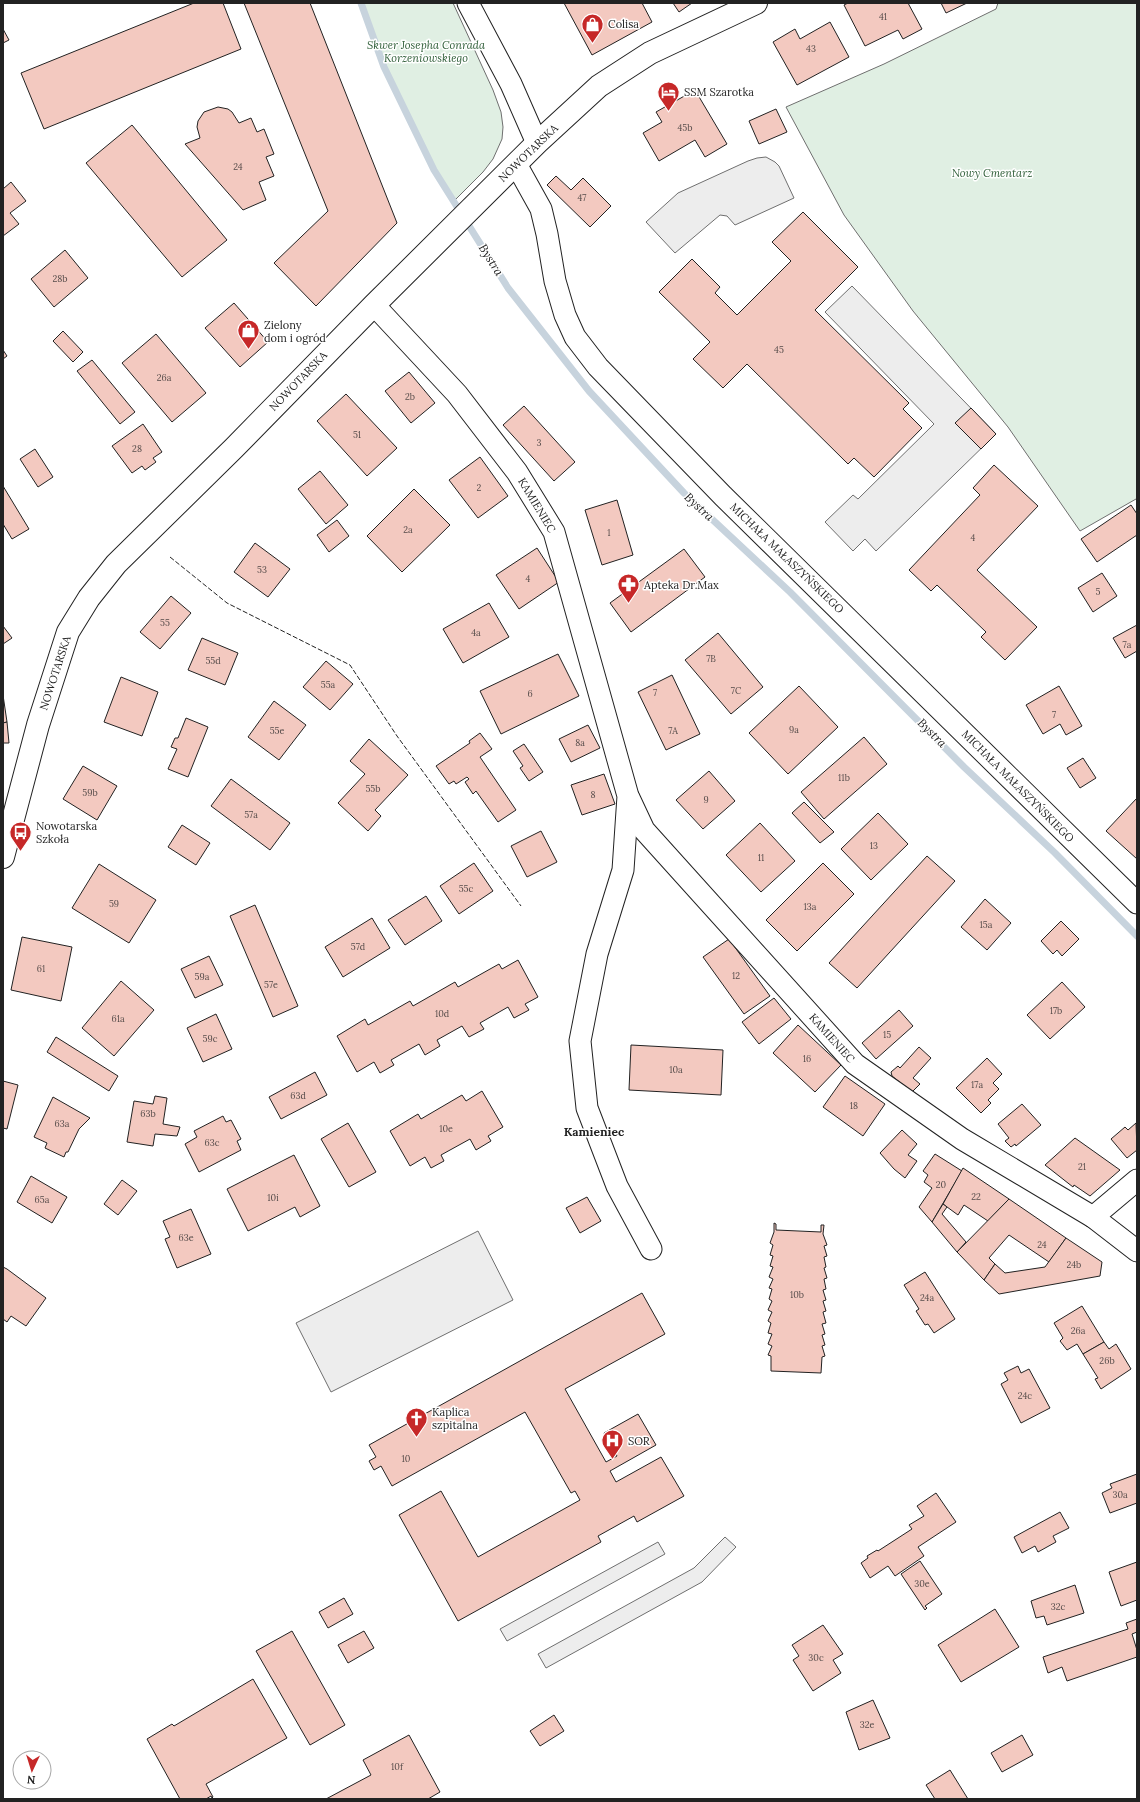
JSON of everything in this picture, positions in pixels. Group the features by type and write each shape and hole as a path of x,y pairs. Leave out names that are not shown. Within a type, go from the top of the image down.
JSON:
{"main road":[{"name":"NOWOTARSKA","path":"3,857 38,725 68,632 89,598 116,564 234,448 374,305 537,143 599,86 650,53 756,3"}],"street":[{"path":"468,3 511,84 537,143"},
{"name":"MICHAŁA MAŁASZYŃSKIEGO","path":"516,164 541,209 555,280 565,315 576,337 598,367 723,496 1137,903"},
{"name":"KAMIENIEC","path":"374,305 457,394 517,472 554,532 628,796 644,830 855,1064 962,1139 1093,1217 1137,1251"},
{"name":"KAMIENIEC","path":"628,796 623,870 597,954 580,1041 587,1108 617,1186 651,1249"},
{"path":"1093,1217 1137,1180"}],"green space":[{"name":"Skwer Josepha Conrada Korzeniowskiego","path":"361,3 453,3 493,90 501,112 503,127 502,139 493,159 483,172 454,201 426,154 402,105 380,54"},
{"name":"Nowy Cmentarz","path":"998,3 1137,3 1137,500 1136,499 1080,531 1008,427 913,311 844,215 786,107 884,64 996,9"}],"shaded area":[{"path":"766,157 779,166 794,198 735,225 727,216 720,215 675,253 646,222 678,193 748,161"},
{"path":"852,286 996,434 876,551 865,539 853,551 825,522 853,495 858,499 934,424 825,312"},
{"path":"478,1231 513,1300 331,1392 296,1323"},
{"path":"725,1537 736,1547 702,1582 546,1668 538,1654 694,1568"},
{"path":"658,1542 665,1554 507,1641 500,1629"}],"building":[{"path":"194,3 223,3 241,49 44,129 21,73"},
{"path":"244,3 310,3 397,223 316,306 274,263 328,211"},
{"path":"564,3 642,3 652,22 592,55"},
{"path":"673,3 692,3 679,12"},
{"path":"848,3 908,3 922,29 903,39 898,30 865,46 844,5"},
{"path":"941,3 967,3 946,13"},
{"path":"830,22 849,57 797,85 773,42 795,29 800,39"},
{"path":"3,29 9,40 3,43"},
{"path":"695,90 727,144 705,157 695,140 659,161 643,133 662,122 656,112"},
{"path":"218,107 228,109 232,112 239,123 251,118 257,132 264,129 274,154 266,157 274,176 259,182 266,200 243,210 185,144 200,138 197,127 198,121 204,112"},
{"path":"776,109 787,132 759,144 749,121"},
{"path":"132,125 227,240 182,277 86,163"},
{"path":"556,176 571,190 583,178 611,206 590,227 547,185"},
{"path":"11,182 26,201 10,213 19,224 3,236 3,189"},
{"path":"803,212 858,267 815,310 909,403 903,409 922,428 874,477 854,458 848,464 747,364 723,388 693,359 710,342 659,292 692,259 720,287 715,293 737,315 791,261 772,242"},
{"path":"65,250 88,278 54,307 31,279"},
{"path":"234,303 268,342 240,367 205,328"},
{"path":"63,331 83,352 73,362 53,341"},
{"path":"156,334 206,393 172,422 122,363"},
{"path":"3,350 7,356 3,359"},
{"path":"92,360 135,412 120,424 77,371"},
{"path":"409,372 435,403 411,423 385,391"},
{"path":"346,394 397,448 367,476 317,421"},
{"path":"524,406 575,462 554,481 503,425"},
{"path":"971,408 996,434 981,449 955,423"},
{"path":"143,424 162,452 153,458 156,462 145,470 142,466 132,473 112,446"},
{"path":"35,449 53,477 38,487 20,459"},
{"path":"480,457 508,496 478,518 449,480"},
{"path":"994,465 1038,506 977,570 1037,627 1005,660 981,637 986,632 937,585 931,591 909,570 980,495 973,488"},
{"path":"320,471 348,505 326,524 298,489"},
{"path":"3,486 29,529 12,539 3,524"},
{"path":"414,489 450,525 402,572 367,536"},
{"path":"617,500 633,555 602,565 585,510"},
{"path":"1131,505 1137,514 1137,535 1097,562 1081,539"},
{"path":"337,520 349,536 329,552 317,535"},
{"path":"255,543 290,569 268,597 234,572"},
{"path":"537,548 559,582 519,609 496,575"},
{"path":"684,549 705,577 631,632 610,603"},
{"path":"1102,573 1117,596 1093,612 1078,588"},
{"path":"171,596 191,613 160,649 140,632"},
{"path":"489,603 509,637 463,663 443,629"},
{"path":"1137,625 1137,651 1125,658 1113,638"},
{"path":"3,626 12,638 3,644"},
{"path":"718,633 763,687 731,714 685,660"},
{"path":"202,638 238,653 225,685 188,670"},
{"path":"558,654 579,696 501,734 480,691"},
{"path":"326,661 353,684 330,710 303,687"},
{"path":"672,675 700,734 666,750 638,692"},
{"path":"121,677 158,692 142,736 104,722"},
{"path":"799,686 838,727 788,774 749,733"},
{"path":"1059,686 1082,726 1066,735 1060,724 1043,734 1026,705"},
{"path":"3,695 7,722 3,723"},
{"path":"274,701 306,725 279,760 248,737"},
{"path":"186,718 208,727 188,777 168,769 177,749 171,747 175,738 178,738"},
{"path":"7,722 9,743 3,743 3,723"},
{"path":"588,725 600,748 571,762 559,739"},
{"path":"480,733 492,749 480,757 516,810 498,822 476,791 473,794 465,782 469,779 467,777 456,784 454,781 449,784 436,766 470,743 469,741"},
{"path":"864,737 887,764 824,819 801,792"},
{"path":"369,739 408,775 375,810 381,816 368,831 338,803 365,774 350,761"},
{"path":"524,744 543,772 529,781 520,768 523,766 513,751"},
{"path":"1083,758 1096,778 1080,788 1067,768"},
{"path":"83,766 117,786 97,820 63,799"},
{"path":"709,771 735,801 703,829 676,800"},
{"path":"604,774 615,804 582,815 571,785"},
{"path":"231,779 290,823 270,850 211,806"},
{"path":"1137,798 1137,859 1106,831"},
{"path":"804,802 834,832 820,843 792,813"},
{"path":"878,813 908,844 871,880 841,849"},
{"path":"760,823 795,861 761,892 726,855"},
{"path":"182,825 210,843 196,865 168,847"},
{"path":"541,831 557,862 527,877 511,846"},
{"path":"927,856 955,881 857,988 829,963"},
{"path":"474,863 493,891 459,914 440,886"},
{"path":"823,863 854,894 797,951 766,920"},
{"path":"99,864 156,900 129,943 72,908"},
{"path":"426,896 442,921 405,945 388,920"},
{"path":"985,899 1011,923 987,950 961,927"},
{"path":"255,905 298,1006 273,1017 230,916"},
{"path":"372,918 390,948 343,977 325,947"},
{"path":"1061,921 1079,939 1062,956 1057,950 1053,954 1041,941"},
{"path":"22,937 72,947 61,1001 11,990"},
{"path":"729,939 770,996 744,1014 703,957"},
{"path":"209,956 223,985 195,998 181,969"},
{"path":"518,960 538,997 525,1004 529,1010 514,1018 508,1007 480,1023 484,1029 469,1037 462,1026 437,1040 440,1046 425,1055 419,1044 391,1060 394,1065 380,1073 374,1062 357,1072 337,1036 365,1019 368,1025 410,1001 413,1006 455,982 458,987 499,964 502,969"},
{"path":"121,981 154,1010 114,1056 82,1028"},
{"path":"1062,982 1085,1007 1050,1039 1027,1015"},
{"path":"774,998 791,1019 759,1044 742,1022"},
{"path":"899,1010 913,1026 876,1059 862,1043"},
{"path":"216,1014 232,1049 203,1062 187,1028"},
{"path":"798,1025 841,1065 815,1092 773,1053"},
{"path":"56,1037 118,1076 109,1091 47,1052"},
{"path":"631,1045 723,1050 721,1095 629,1090"},
{"path":"919,1047 931,1058 913,1078 920,1084 912,1092 892,1076 891,1072 898,1066 900,1068"},
{"path":"987,1058 1002,1074 993,1083 999,1089 988,1100 991,1103 981,1113 956,1088"},
{"path":"315,1072 327,1095 281,1119 269,1097"},
{"path":"845,1076 885,1104 863,1136 823,1107"},
{"path":"3,1081 18,1085 7,1129 3,1128"},
{"path":"482,1091 503,1127 488,1136 491,1141 476,1150 470,1139 441,1155 444,1161 431,1168 425,1157 410,1166 390,1131 418,1114 421,1119 462,1095 466,1101"},
{"path":"155,1096 167,1098 163,1124 180,1127 177,1136 155,1134 153,1146 127,1142 134,1101 153,1104"},
{"path":"53,1097 90,1118 79,1129 64,1157 45,1148 47,1143 34,1137"},
{"path":"1022,1104 1041,1125 1016,1146 1015,1144 1011,1147 1005,1141 1009,1138 998,1124"},
{"path":"223,1116 226,1122 231,1120 241,1139 237,1141 241,1150 199,1172 185,1144 197,1137 194,1131"},
{"path":"348,1123 376,1172 349,1187 321,1139"},
{"path":"1136,1123 1137,1150 1127,1158 1111,1139 1125,1127 1128,1130"},
{"path":"902,1130 917,1144 908,1155 917,1161 905,1178 894,1169 880,1153"},
{"path":"1075,1138 1120,1170 1090,1196 1074,1185 1073,1187 1045,1165"},
{"path":"935,1154 962,1171 932,1222 919,1207 932,1188 924,1182 928,1175 923,1171"},
{"path":"294,1155 320,1206 300,1217 295,1207 248,1231 227,1189"},
{"path":"963,1168 1009,1199 988,1221 964,1205 958,1215 943,1204"},
{"path":"31,1176 67,1197 52,1223 17,1202"},
{"path":"122,1180 137,1191 118,1215 104,1204"},
{"path":"587,1197 601,1221 580,1233 566,1208"},
{"path":"1009,1199 1066,1238 1049,1262 1009,1235 989,1258 995,1264 984,1280 957,1252"},
{"path":"943,1204 947,1207 942,1214 966,1242 957,1252 932,1222"},
{"path":"191,1209 211,1254 177,1268 165,1239 170,1237 163,1221"},
{"path":"774,1223 776,1224 776,1230 821,1232 821,1225 824,1225 823,1234 827,1245 824,1246 827,1256 824,1257 826,1267 824,1268 827,1278 824,1279 826,1289 823,1290 826,1300 823,1301 826,1311 823,1312 826,1323 822,1324 825,1334 822,1335 825,1345 822,1346 825,1356 822,1357 821,1373 771,1371 771,1356 768,1355 772,1346 768,1344 772,1334 768,1333 771,1323 768,1321 772,1312 768,1310 772,1301 769,1299 772,1289 769,1288 773,1279 769,1277 773,1267 770,1266 773,1256 770,1255 773,1245 770,1243 774,1232"},
{"path":"1066,1238 1102,1262 1100,1276 999,1294 984,1280 995,1264 1005,1273 1045,1267"},
{"path":"3,1267 46,1298 26,1326 11,1316 7,1322 3,1319"},
{"path":"925,1272 955,1319 934,1333 928,1324 925,1325 916,1311 919,1309 904,1285"},
{"path":"642,1293 665,1334 565,1389 606,1462 617,1456 604,1433 638,1414 656,1445 610,1471 616,1482 661,1457 684,1496 637,1522 634,1516 598,1536 601,1542 458,1621 399,1515 441,1491 478,1557 580,1500 575,1491 571,1493 525,1412 392,1486 381,1466 374,1470 369,1461 376,1457 369,1445"},
{"path":"1082,1306 1104,1342 1083,1354 1077,1344 1067,1350 1060,1341 1063,1338 1054,1323"},
{"path":"1104,1342 1109,1349 1116,1344 1131,1369 1101,1389 1095,1379 1098,1378 1083,1354"},
{"path":"1018,1366 1021,1373 1029,1369 1050,1408 1021,1423 1001,1384 1008,1380 1004,1373"},
{"path":"1137,1474 1137,1503 1110,1513 1102,1493 1112,1488 1110,1484"},
{"path":"936,1493 956,1522 918,1547 924,1556 895,1576 888,1566 870,1578 861,1563 868,1558 867,1556 877,1550 878,1551 912,1529 909,1525 924,1516 917,1506"},
{"path":"1060,1512 1069,1528 1053,1536 1056,1542 1038,1552 1035,1546 1022,1553 1014,1537"},
{"path":"920,1561 942,1594 925,1606 927,1608 925,1610 901,1574"},
{"path":"1137,1562 1137,1600 1121,1606 1109,1572"},
{"path":"1075,1585 1084,1613 1047,1625 1044,1616 1036,1618 1031,1601"},
{"path":"344,1598 353,1614 328,1628 319,1612"},
{"path":"995,1609 1019,1647 961,1682 938,1645"},
{"path":"1137,1619 1137,1632 1132,1634 1137,1650 1137,1657 1067,1681 1062,1667 1048,1673 1043,1657 1128,1629 1126,1623"},
{"path":"823,1625 843,1654 833,1660 841,1673 813,1691 793,1660 799,1656 792,1645"},
{"path":"292,1631 345,1725 310,1745 256,1651"},
{"path":"364,1631 374,1648 348,1663 338,1645"},
{"path":"253,1679 287,1738 206,1784 213,1797 212,1798 211,1796 206,1799 180,1799 147,1739 172,1724 174,1726"},
{"path":"873,1700 890,1738 859,1750 846,1712"},
{"path":"554,1715 564,1731 540,1746 530,1731"},
{"path":"409,1735 440,1792 428,1799 326,1799 371,1775 363,1760"},
{"path":"1022,1735 1033,1755 1002,1772 991,1753"},
{"path":"950,1770 968,1799 935,1799 926,1785"}],"waterway":[{"name":"Bystra","path":"361,3 384,67 434,170 508,288 589,391 684,493 790,592 964,767 1055,853 1137,936"}],"fence":[{"path":"170,557 227,603 350,665 397,736 521,906"}],"place":[{"name":"Colisa","path":"592,44"},
{"name":"SSM Szarotka","path":"668,112"},
{"name":"Zielony dom i ogród","path":"248,350"},
{"name":"Apteka Dr.Max","path":"628,604"},
{"name":"Nowotarska Szkoła","path":"20,852"},
{"name":"Kaplica szpitalna","path":"416,1438"},
{"name":"SOR","path":"612,1460"}],"district":[{"name":"Kamieniec","path":"594,1132"}]}
